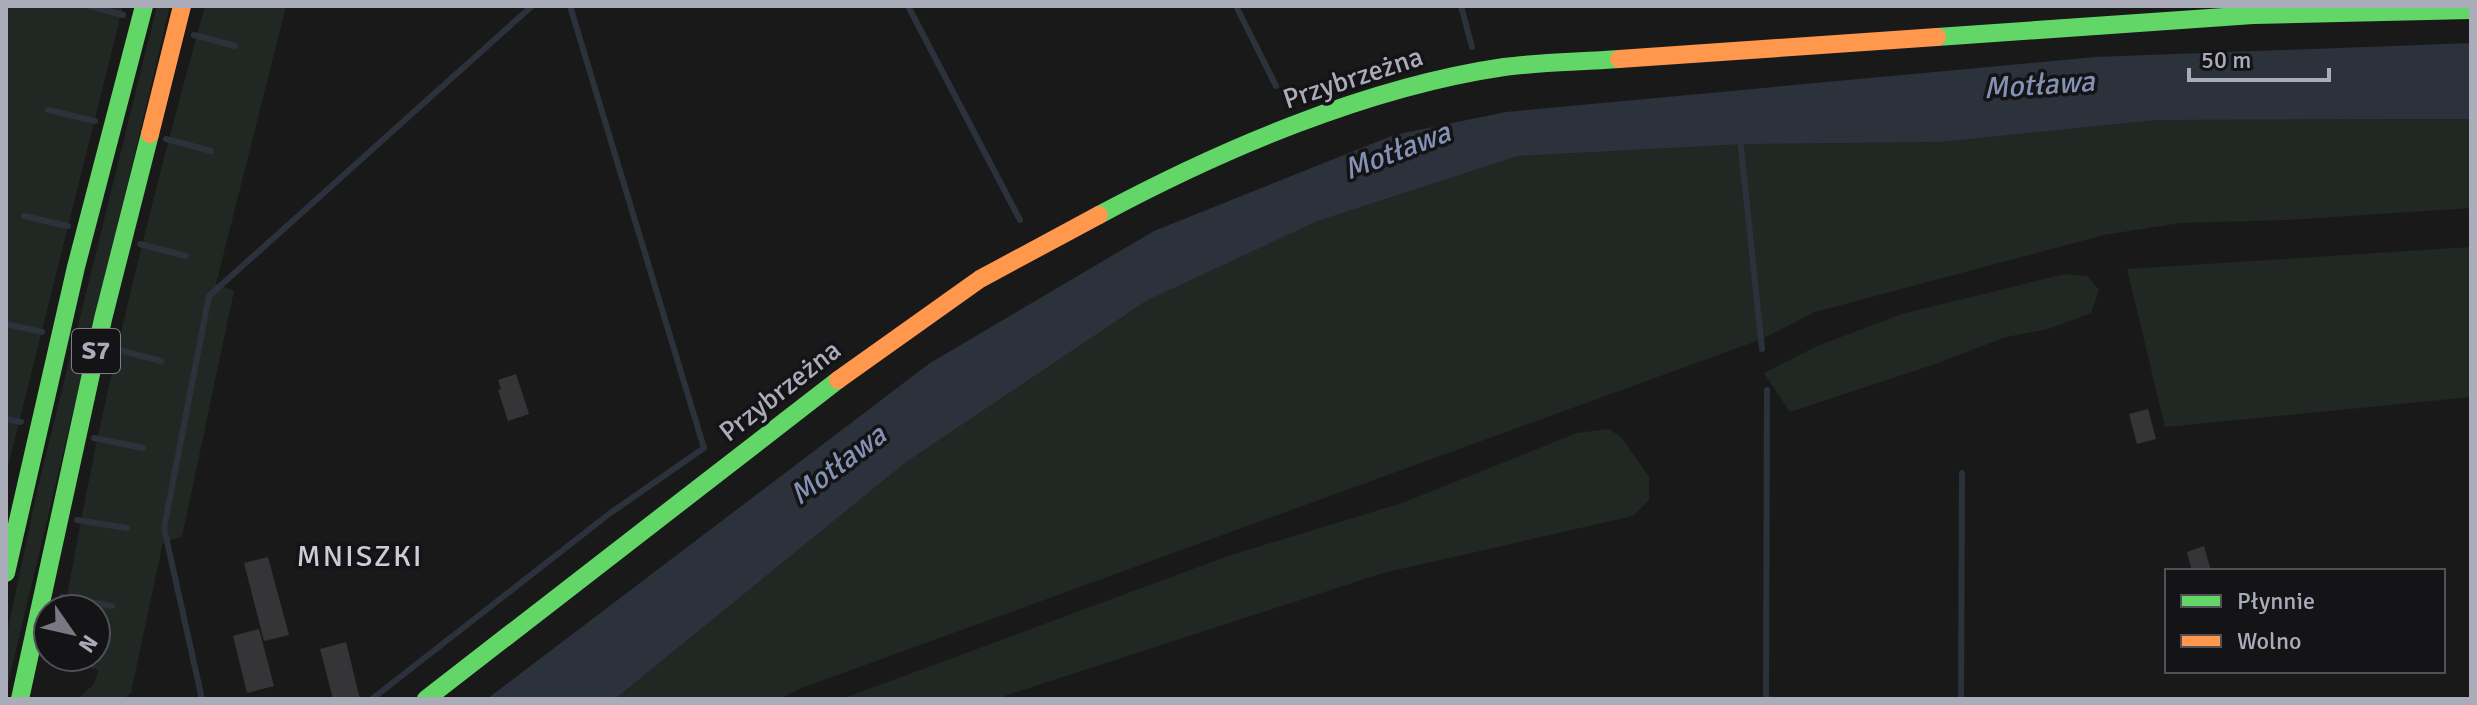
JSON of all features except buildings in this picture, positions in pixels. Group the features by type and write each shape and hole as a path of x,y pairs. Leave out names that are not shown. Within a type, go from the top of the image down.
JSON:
{"main road":[{"name":"S7","path":"6,573 76,267 144,6"},
{"name":"S7","path":"20,699 103,319 182,6"},
{"name":"Przybrzeżna","path":"426,699 871,355 980,279 1148,189 1304,121 1370,98 1505,67 2253,15 2471,10"}],"shaded area":[{"path":"6,6 123,6 6,474"},
{"path":"157,6 170,6 6,692 6,638 38,487"},
{"path":"205,6 286,6 216,284 234,291 182,537 163,542 131,693 123,699 77,699 93,685 98,673 112,673 112,593 68,593 93,458 165,156"},
{"path":"2471,119 2471,208 2287,220 2180,223 2104,235 1815,312 1762,339 799,689 779,699 615,699 905,463 1146,301 1318,221 1518,156 1746,144 1942,142 2157,120"},
{"path":"2471,247 2471,397 2165,427 2127,269"},
{"path":"2065,274 2087,276 2099,290 2091,313 2048,329 2006,337 1790,412 1764,373 1817,346 1902,314"},
{"path":"1609,429 1622,438 1649,477 1649,500 1633,516 1383,573 995,699 842,699 1228,556 1402,503 1577,433"}],"water":[{"name":"Motława","path":"2471,43 2471,119 2157,120 1942,142 1746,144 1518,156 1318,221 1146,301 905,463 615,699 487,699 930,363 1154,231 1394,135 1506,112 2095,57"}],"waterway":[{"path":"90,6 123,15"},
{"path":"202,699 164,528 209,296 532,6"},
{"path":"372,699 609,514 704,448 570,6"},
{"path":"908,6 1020,220"},
{"path":"1236,6 1276,86"},
{"path":"1461,6 1472,47"},
{"path":"194,35 235,46"},
{"path":"48,110 95,121"},
{"path":"1740,138 1762,349"},
{"path":"166,139 211,151"},
{"path":"24,216 68,226"},
{"path":"140,244 186,256"},
{"path":"6,324 42,332"},
{"path":"115,349 161,361"},
{"path":"1766,699 1767,390"},
{"path":"6,419 21,422"},
{"path":"94,438 143,448"},
{"path":"1961,699 1962,473"},
{"path":"77,520 127,528"}],"traffic: fast":[{"path":"6,573 76,267 144,6"},
{"path":"1937,37 2253,15 2471,10"},
{"path":"1099,215 1244,145 1348,105 1400,89 1504,67 1619,59"},
{"path":"20,699 103,319 150,134"},
{"path":"426,699 838,380"}],"traffic: slow":[{"path":"150,134 182,6"},
{"path":"1619,59 1937,37"},
{"path":"838,380 980,279 1099,215"}],"district":[{"name":"MNISZKI","path":"360,556"}]}
